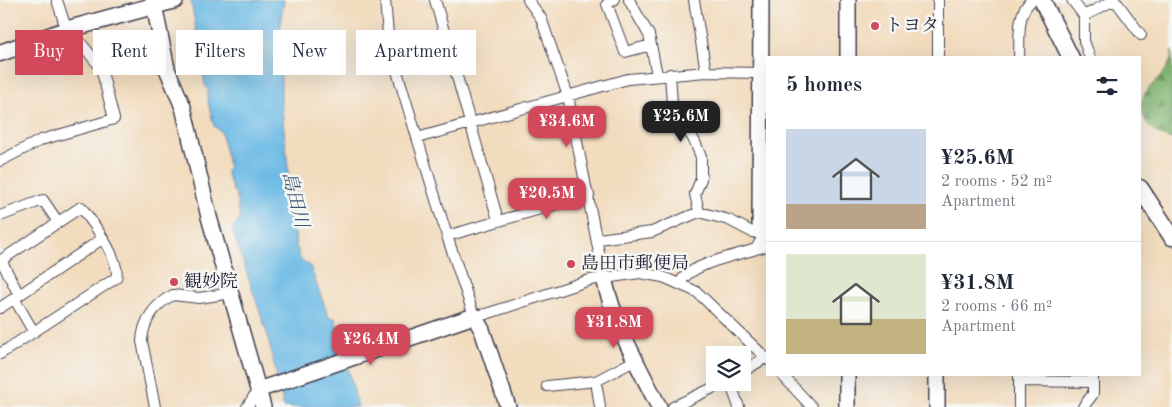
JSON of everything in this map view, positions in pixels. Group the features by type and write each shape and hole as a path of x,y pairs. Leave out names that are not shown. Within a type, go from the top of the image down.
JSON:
{"main road":[{"path":"1042,0 1070,56"},
{"path":"0,53 69,29 163,2"},
{"path":"1141,190 1172,237"}],"street":[{"path":"0,162 42,140 114,119 101,68 96,58 64,22 57,0"},
{"path":"385,0 389,45 470,317 482,330 508,407"},
{"path":"435,0 498,220"},
{"path":"528,0 541,18 568,96 609,300 619,327 659,407"},
{"path":"614,0 607,4 625,52 651,45"},
{"path":"629,0 649,35 657,75"},
{"path":"694,0 706,72"},
{"path":"761,0 764,73 763,240"},
{"path":"848,0 848,56"},
{"path":"938,0 938,56"},
{"path":"1019,56 1021,14 1024,6 1032,0"},
{"path":"1072,0 1084,16 1084,41 1089,56"},
{"path":"1084,16 1115,0 1141,35"},
{"path":"163,2 167,69 183,107 231,293 263,388 263,407"},
{"path":"417,138 628,80 657,75 706,72 764,73"},
{"path":"670,74 672,104 695,142 701,157 701,179 695,194 699,212"},
{"path":"447,236 589,195"},
{"path":"0,216 43,200 58,222"},
{"path":"0,354 116,278 117,275 112,256 94,222 80,207 0,261 33,331"},
{"path":"598,239 652,232 699,212 729,220 763,240"},
{"path":"0,308 102,239"},
{"path":"680,283 684,274 763,240"},
{"path":"247,407 263,388 470,317 486,314 590,280 640,273 663,277 680,283 708,301 766,359 751,367"},
{"path":"155,407 142,341 142,332 154,308 173,294 199,298 231,293"},
{"path":"547,386 596,380 636,360"},
{"path":"783,376 812,407"},
{"path":"847,376 847,407"},
{"path":"937,376 937,407"},
{"path":"1019,407 1019,378 1093,378 1093,394 1083,407"},
{"path":"596,380 600,407"},
{"path":"673,407 706,391"},
{"path":"733,391 739,407"}],"green space":[{"path":"1172,51 1172,139 1159,134 1147,123 1142,109 1142,101 1149,88 1166,70 1171,61"}],"water":[{"path":"191,0 284,0 281,30 273,30 273,75 281,75 281,101 296,245 300,259 310,266 329,318 335,318 358,407 284,407 267,333 232,229 240,219 236,194 233,191 226,171 229,168 221,132 214,126 208,102 208,89 205,85 203,75 263,75 263,30 196,30"}],"place":[{"name":"トヨタ","path":"875,26"},
{"name":"島田市郵便局","path":"571,264"},
{"name":"観妙院","path":"174,282"}],"water label":[{"name":"島田川","path":"294,200"}]}
